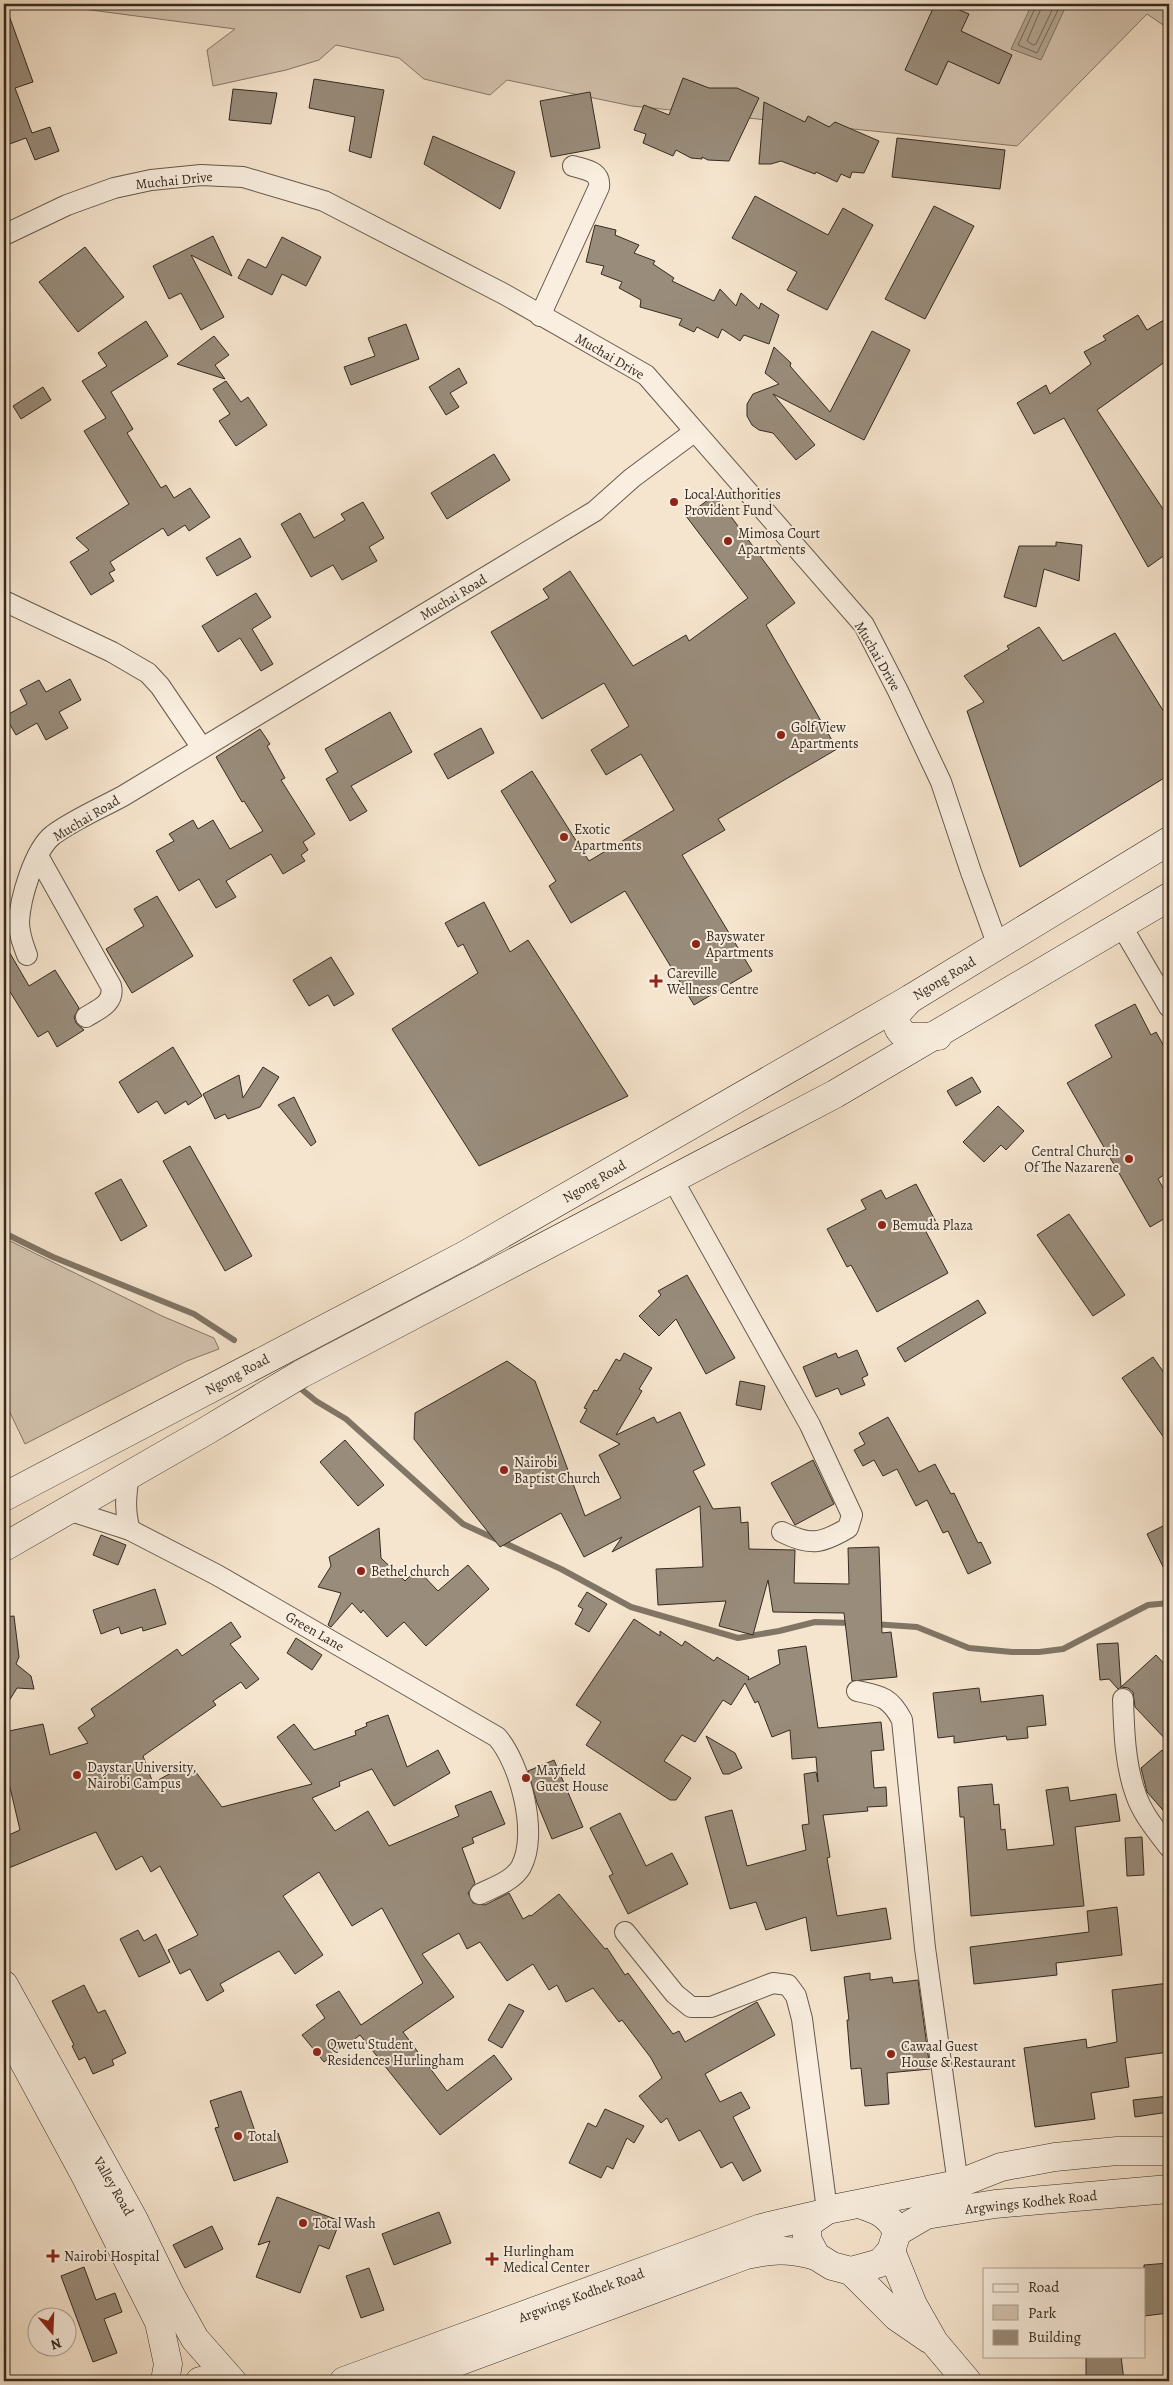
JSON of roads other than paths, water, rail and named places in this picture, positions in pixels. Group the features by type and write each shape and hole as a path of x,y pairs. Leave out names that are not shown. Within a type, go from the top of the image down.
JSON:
{"main road":[{"name":"Ngong Road","path":"4,1497 467,1254 910,999 1169,841"},
{"path":"4,1547 301,1374 836,1094 938,1036 1169,897"},
{"path":"910,999 896,1014 896,1025 901,1032 914,1038 938,1036"},
{"name":"Valley Road","path":"4,1985 134,2220 170,2294 195,2339 230,2381"},
{"name":"Valley Road","path":"4,2025 85,2175 159,2322 168,2364 165,2381"},
{"path":"894,2241 880,2264 851,2271 832,2266 816,2256 807,2239 807,2224 823,2212 958,2184 1002,2167 1055,2157 1117,2151 1169,2151"},
{"name":"Argwings Kodhek Road","path":"894,2241 926,2215 985,2206 1169,2189"},
{"path":"859,2204 881,2212 892,2221 894,2241 913,2305 934,2342 967,2381"},
{"name":"Argwings Kodhek Road","path":"344,2381 761,2228 823,2212"},
{"name":"Argwings Kodhek Road","path":"406,2381 746,2255 773,2249 794,2250 816,2256"},
{"path":"851,2271 896,2317 934,2342"},
{"path":"200,2381 212,2379 230,2381"}],"street":[{"path":"540,316 599,187 600,180 595,173 573,166"},
{"name":"Muchai Drive","path":"4,235 67,205 114,188 151,180 201,175 243,177 324,201 504,294 646,375 864,625 942,782 971,872 998,946"},
{"name":"Muchai Road","path":"27,955 20,938 19,921 33,865 53,835 202,748 595,511 632,478 694,432"},
{"path":"4,601 112,652 148,673 160,686 202,748"},
{"path":"38,856 111,986 113,994 109,1002 86,1017"},
{"path":"1121,925 1169,1007"},
{"path":"674,1180 810,1425 852,1515 848,1528 824,1541 800,1541 782,1532"},
{"path":"130,1475 126,1494 127,1519 130,1530"},
{"name":"Green Lane","path":"68,1510 130,1530 217,1575 497,1737 506,1748 512,1762 528,1816 530,1831 521,1867 513,1877 480,1894"},
{"path":"857,1691 881,1696 894,1706 902,1720 925,1948 958,2184"},
{"path":"1123,1699 1125,1748 1136,1795 1149,1821 1169,1847"},
{"path":"625,1932 675,1994 692,2007 711,2008 773,1983 788,1985 796,1996 802,2019 823,2212"}],"water":[{"path":"1032,4 1067,4 1041,60 1011,49"}],"waterway":[{"path":"4,1233 53,1257 194,1314 234,1340"},
{"path":"295,1384 316,1401 346,1419 463,1524 561,1569 631,1607 738,1638 815,1622 853,1623"},
{"path":"873,1624 917,1627 969,1648 1012,1652 1039,1652 1063,1649 1148,1605 1169,1603"}],"place":[{"name":"Local Authorities Provident Fund","path":"674,502"},
{"name":"Mimosa Court Apartments","path":"728,541"},
{"name":"Golf View Apartments","path":"781,735"},
{"name":"Exotic Apartments","path":"564,837"},
{"name":"Bayswater Apartments","path":"696,944"},
{"name":"Careville Wellness Centre","path":"656,981"},
{"name":"Central Church Of The Nazarene","path":"1129,1159"},
{"name":"Bemuda Plaza","path":"882,1225"},
{"name":"Nairobi Baptist Church","path":"504,1470"},
{"name":"Bethel church","path":"361,1571"},
{"name":"Daystar University, Nairobi Campus","path":"77,1775"},
{"name":"Mayfield Guest House","path":"526,1778"},
{"name":"Qwetu Student Residences Hurlingham","path":"317,2052"},
{"name":"Cawaal Guest House & Restaurant","path":"891,2054"},
{"name":"Total","path":"238,2136"},
{"name":"Total Wash","path":"303,2223"},
{"name":"Nairobi Hospital","path":"53,2256"},
{"name":"Hurlingham Medical Center","path":"492,2259"}]}
